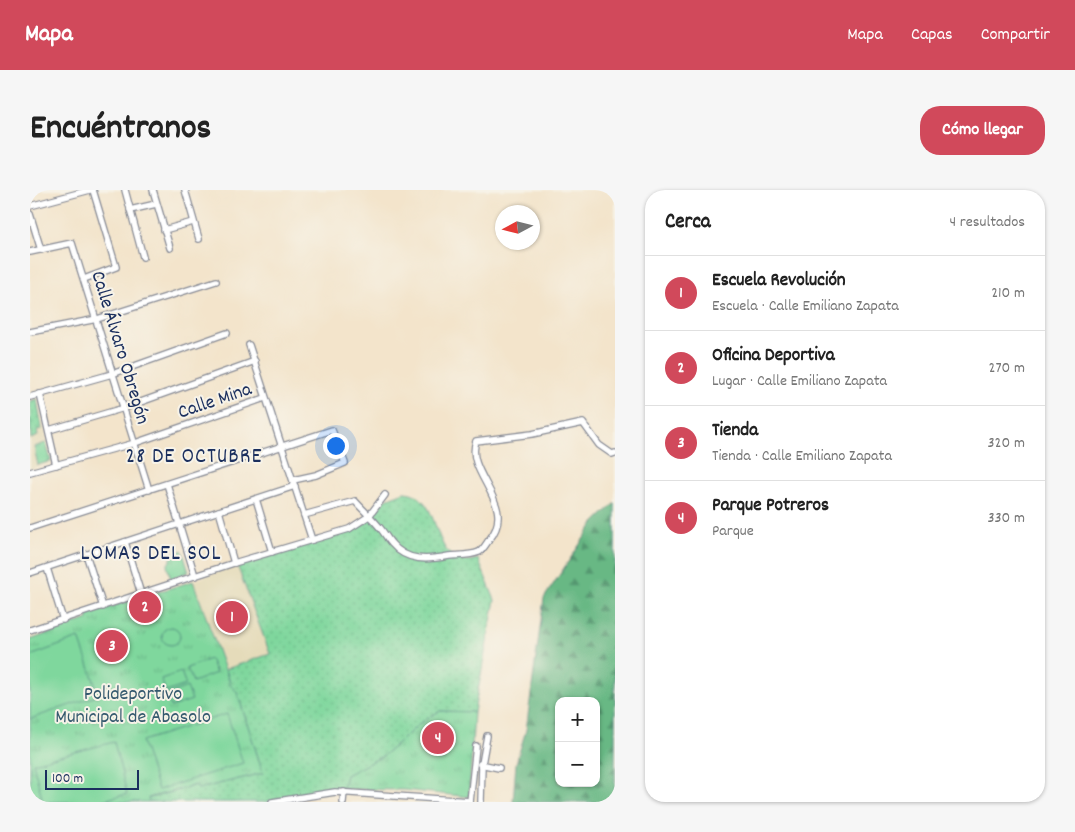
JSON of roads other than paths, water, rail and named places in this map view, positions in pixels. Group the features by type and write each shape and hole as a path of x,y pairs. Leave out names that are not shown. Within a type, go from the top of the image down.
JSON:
{"street":[{"path":"30,206 92,190 116,267 84,279"},
{"path":"125,190 143,258"},
{"path":"153,190 170,248"},
{"path":"185,190 199,239"},
{"path":"130,210 156,204"},
{"path":"30,214 41,250 30,252"},
{"path":"164,230 193,222"},
{"name":"Calle Álvaro Obregón","path":"41,250 72,243 149,490"},
{"path":"30,332 97,319 216,281"},
{"path":"30,397 112,374 227,332"},
{"path":"249,345 312,540"},
{"path":"49,430 124,408 255,361"},
{"path":"40,394 56,465"},
{"name":"Calle Mina","path":"30,472 135,443 265,398"},
{"path":"304,515 355,501 392,545 405,554 427,560 480,551 492,537 498,517 493,493 477,468 472,450 476,441 485,438 532,434 583,423 599,445 615,454"},
{"path":"30,528 332,430 345,463 256,499 30,573"},
{"path":"167,484 195,576"},
{"path":"30,630 234,563 349,529 369,516 385,495"},
{"path":"256,499 272,552"},
{"path":"219,511 234,563"},
{"path":"124,542 141,594"},
{"path":"86,554 103,607"},
{"path":"47,568 63,620"},
{"path":"481,802 482,764 487,736"},
{"path":"272,802 344,792 470,802 476,746"},
{"path":"474,763 499,768"},
{"path":"343,802 344,792"}],"place":[{"name":"Oficina Deportiva","path":"145,607"},
{"name":"Escuela Revolución","path":"232,617"},
{"name":"Tienda","path":"112,646"},
{"name":"Parque Potreros","path":"438,738"}],"district":[{"name":"28 DE OCTUBRE","path":"194,454"},
{"name":"LOMAS DEL SOL","path":"151,551"}],"park label":[{"name":"Polideportivo Municipal de Abasolo","path":"133,704"}]}
